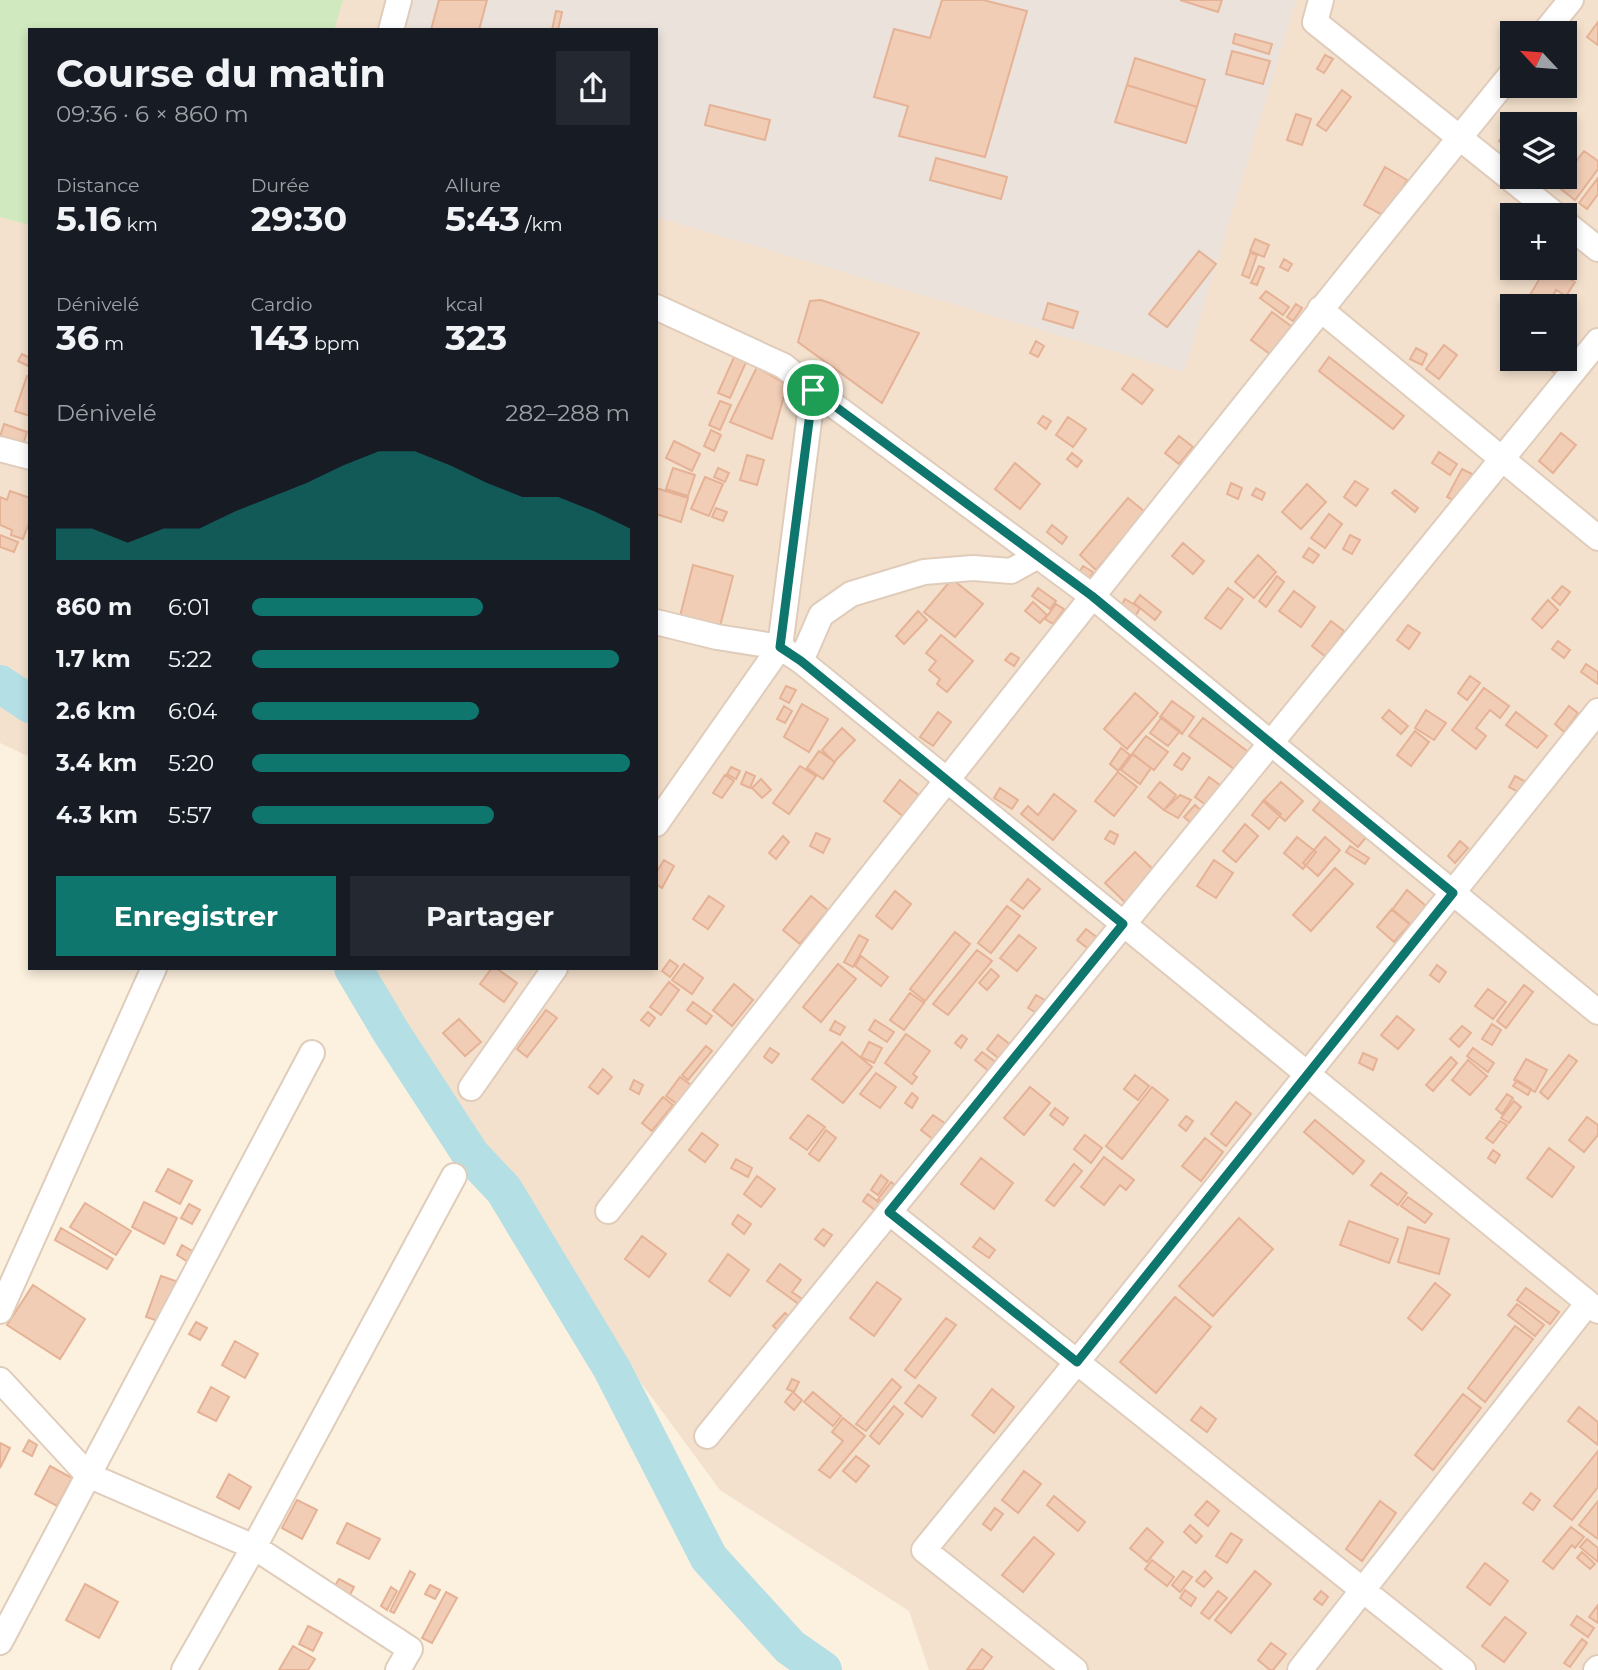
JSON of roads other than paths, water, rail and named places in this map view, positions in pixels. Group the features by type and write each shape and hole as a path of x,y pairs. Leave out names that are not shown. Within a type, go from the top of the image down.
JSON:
{"street":[{"path":"392,28 399,0"},
{"path":"1321,0 1315,22 1541,203"},
{"path":"1554,21 1571,0"},
{"path":"608,1212 1092,596 1500,88"},
{"path":"1577,232 1598,249"},
{"path":"658,308 783,366 1092,596 1598,1012"},
{"path":"1320,309 1598,538"},
{"path":"707,1436 1598,341"},
{"path":"658,821 780,647 813,390"},
{"path":"0,449 28,456"},
{"path":"801,661 821,615 851,594 924,572 973,568 1011,571 1038,556"},
{"path":"658,622 717,637 780,647 801,661 1593,1307 1300,1670"},
{"path":"1075,1670 924,1550 1598,711"},
{"path":"0,1311 153,970"},
{"path":"471,1088 554,970"},
{"path":"0,1642 312,1053"},
{"path":"184,1670 254,1547 454,1176"},
{"path":"889,1212 1463,1670"},
{"path":"0,1380 88,1475 254,1547 410,1649 398,1670"}],"waterway":[{"path":"0,684 28,703"},
{"path":"354,970 471,1155 504,1190 612,1369 709,1558 790,1647 823,1670"}]}
